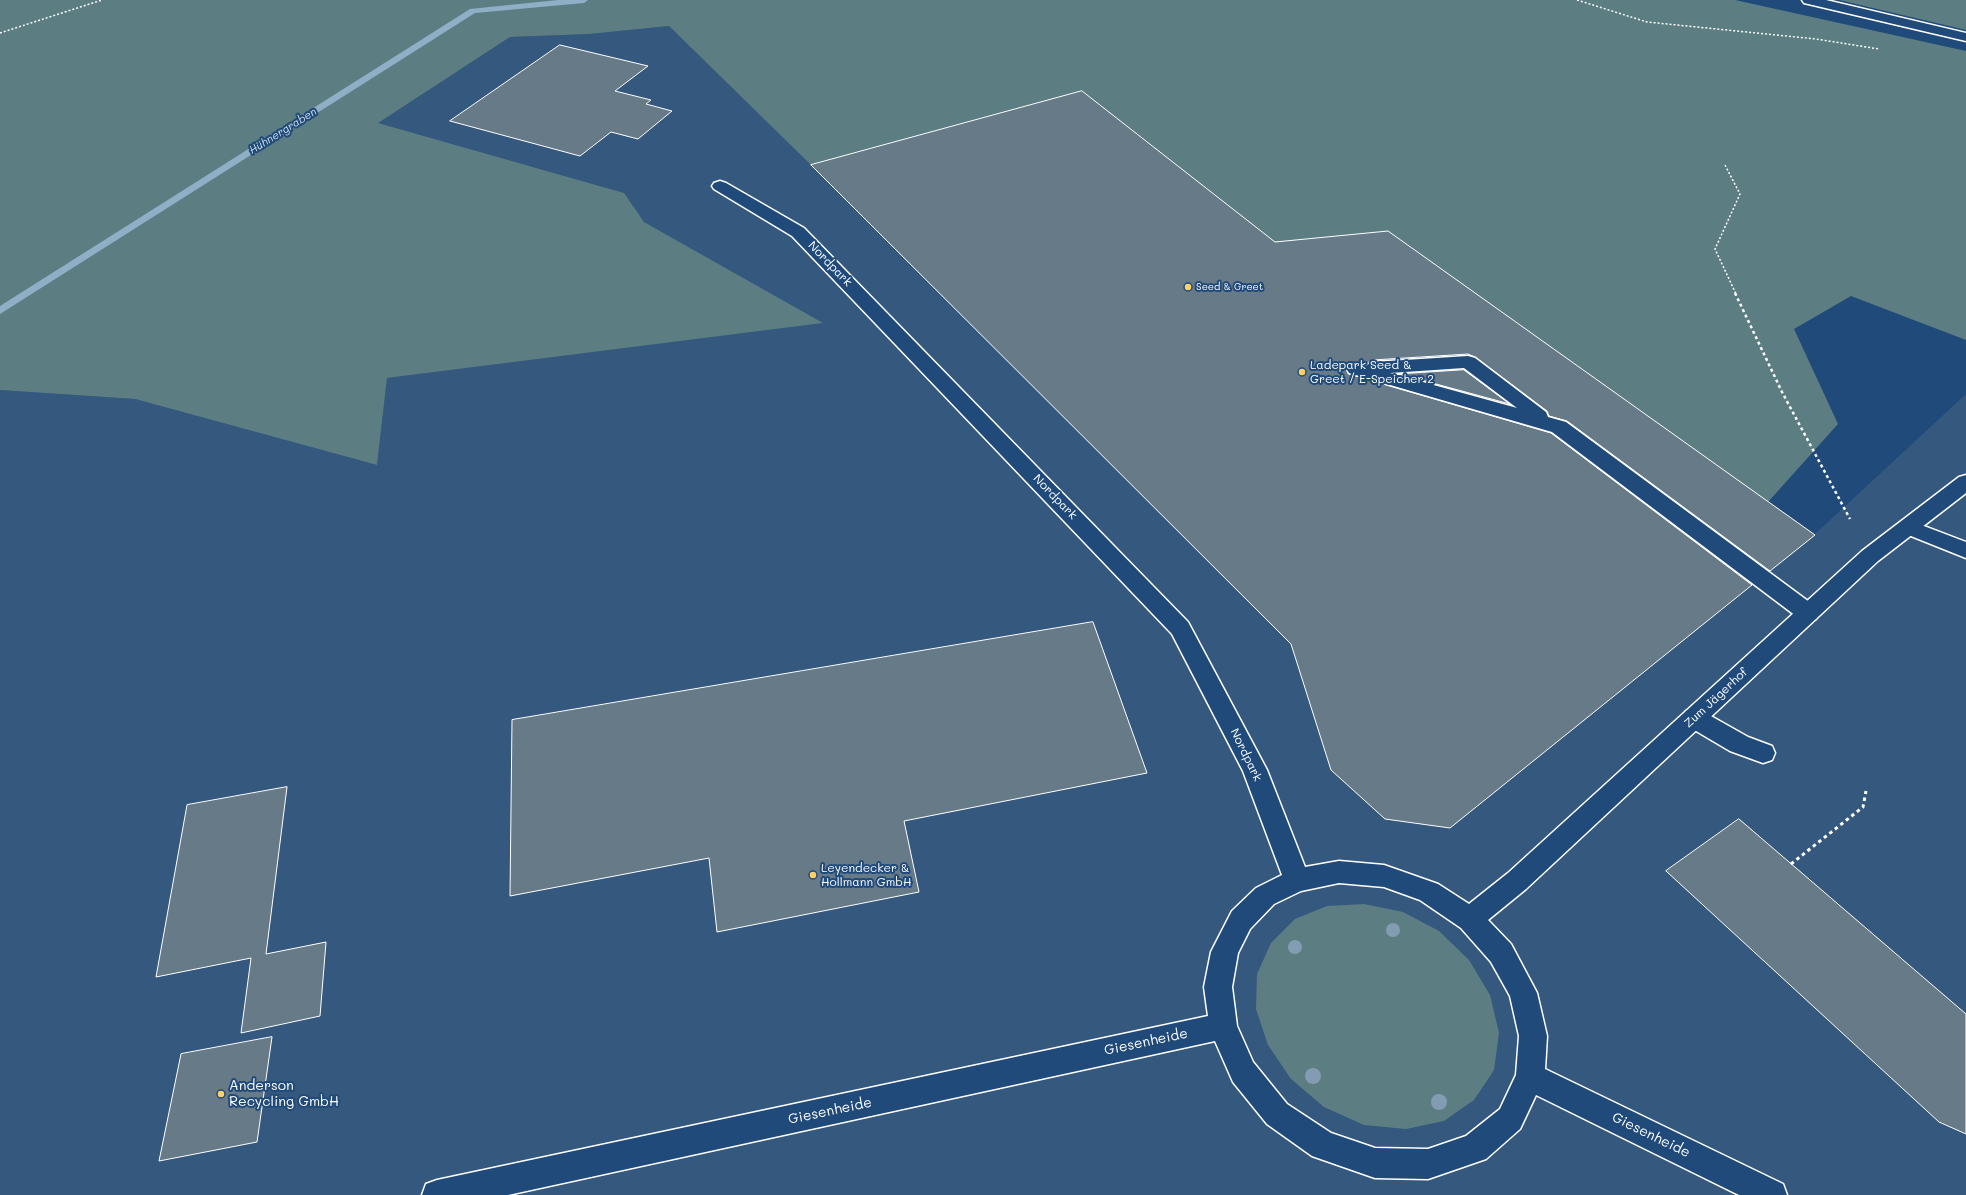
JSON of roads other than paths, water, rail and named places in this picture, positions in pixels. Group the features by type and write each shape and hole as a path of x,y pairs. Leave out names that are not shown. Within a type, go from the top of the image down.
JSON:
{"main road":[{"path":"1809,0 1966,37"},
{"name":"Nordpark","path":"720,186 798,232 1180,628 1255,770 1297,880"},
{"path":"1559,427 1356,369 1468,362 1531,412 1559,427 1808,613"},
{"name":"Zum Jägerhof","path":"1470,919 1517,881 1870,556 1966,482"},
{"path":"1908,527 1966,550"},
{"path":"1694,718 1739,744 1763,753"},
{"path":"1339,872 1384,876 1429,892 1470,919 1502,954 1524,993 1533,1036 1530,1077 1510,1119 1475,1148 1428,1164 1375,1163 1323,1145 1277,1114 1243,1072 1223,1026 1218,987 1225,952 1241,920 1265,896 1297,880 1339,872"},
{"name":"Giesenheide","path":"437,1195 1223,1026"},
{"name":"Giesenheide","path":"1530,1077 1772,1195"}],"waterway":[{"name":"Hühnergraben","path":"0,311 473,11 584,0"}],"place":[{"name":"Seed & Greet","path":"1188,287"},
{"name":"Ladepark Seed & Greet / E-Speicher 2","path":"1302,372"},
{"name":"Leyendecker & Hollmann GmbH","path":"813,875"},
{"name":"Anderson Recycling GmbH","path":"221,1094"}]}
